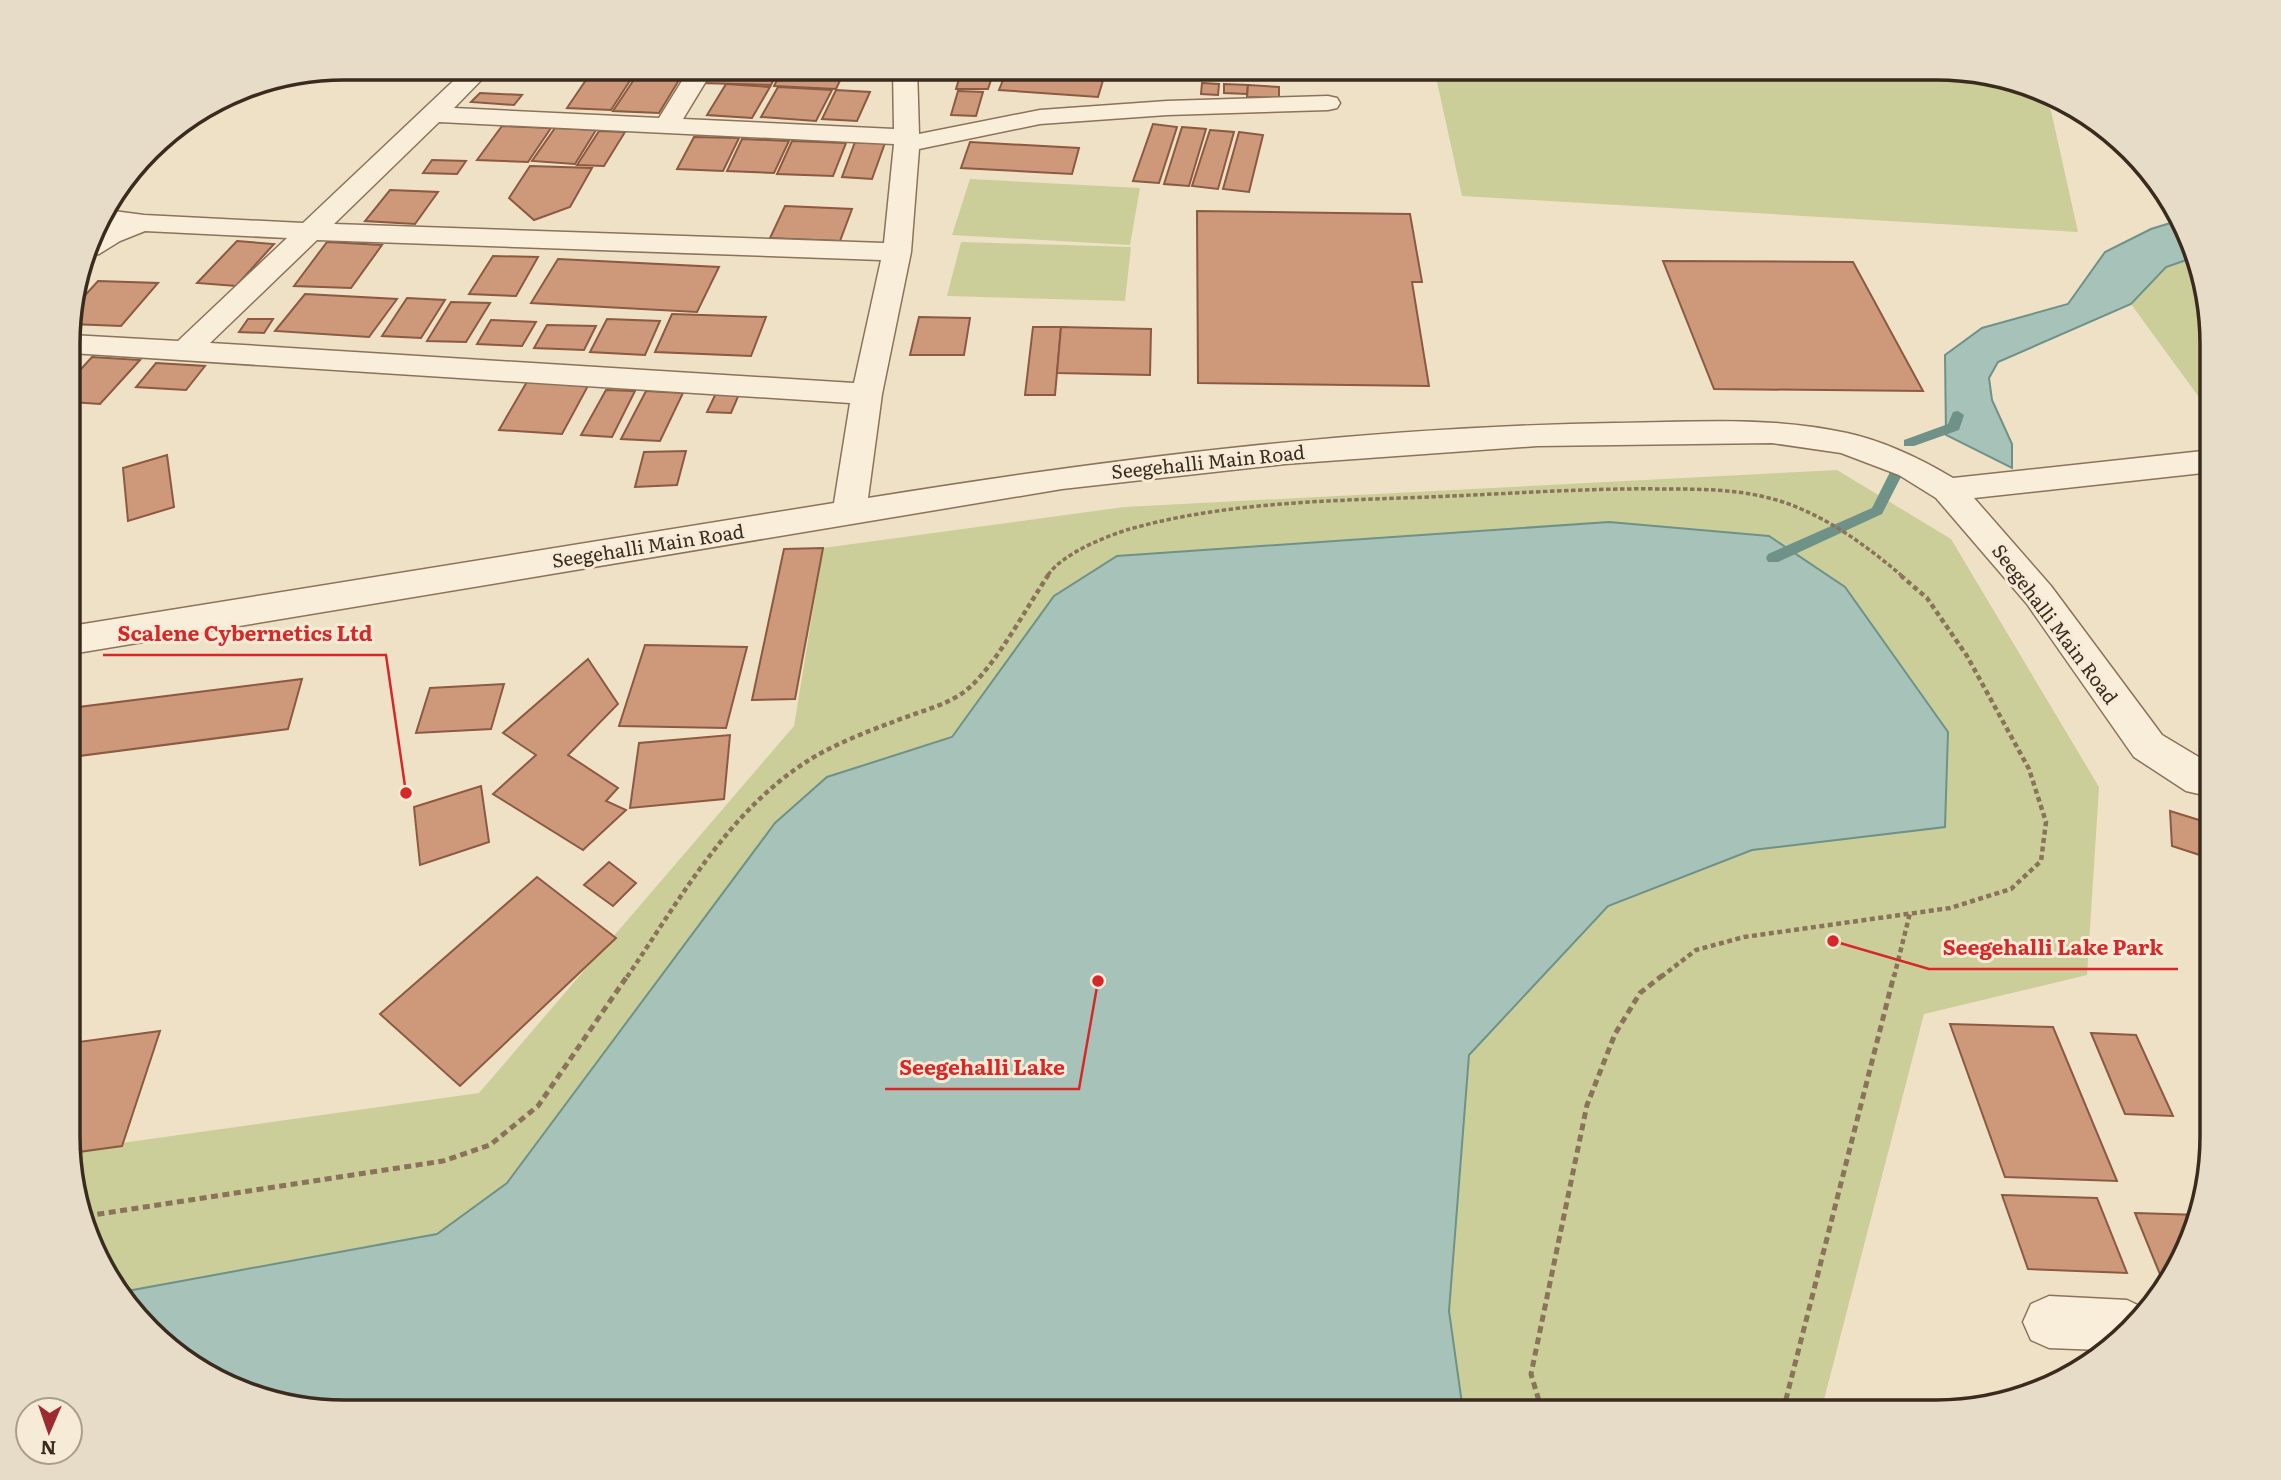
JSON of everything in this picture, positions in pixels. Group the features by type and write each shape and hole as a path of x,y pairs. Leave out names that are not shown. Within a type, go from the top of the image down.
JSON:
{"street":[{"path":"185,351 468,80"},
{"path":"666,127 695,80"},
{"path":"849,513 867,394 897,252 907,141 905,80"},
{"path":"433,114 907,141 1040,117 1167,108 1328,103"},
{"path":"113,218 309,231 897,252"},
{"path":"103,240 144,222"},
{"path":"80,345 867,394"},
{"name":"Seegehalli Main Road","path":"80,639 1075,477 1285,453 1537,435 1772,432 1846,443 1910,467 1948,490 2039,596 2148,746 2200,779"},
{"path":"1948,490 2200,462"},
{"path":"2049,1322 2119,1326"}],"path":[{"path":"92,1215 443,1161 490,1145 538,1106 718,844 768,792 807,761 892,722 943,704 970,687 990,663 1053,568 1087,546 1129,529 1265,506 1614,488 1713,489 1770,498 1824,520 1877,555 1927,598 1967,656 2029,769 2046,822 2041,862 2011,889 1950,908 1744,937 1696,950 1640,993 1615,1034 1587,1105 1531,1374 1539,1400"},
{"path":"1786,1400 1910,913"}],"green space":[{"path":"1437,80 1937,80 2005,89 2047,105 2051,111 2078,232 1462,196"},
{"path":"970,179 1140,188 1130,245 952,235"},
{"path":"961,242 1131,247 1125,301 947,296"},
{"path":"2187,260 2192,276 2200,327 2200,399 2131,304 2166,267"},
{"path":"1837,470 1951,539 2099,787 2087,975 1924,1014 1824,1400 1461,1400 1449,1311 1469,1055 1608,906 1752,850 1945,827 1769,536 1609,522 1117,556 1054,596 952,737 827,777 507,1183 437,1235 131,1290 116,1268 94,1220 81,1149 479,1093 794,726 823,548 1124,507"}],"water":[{"path":"2170,223 2187,260 2166,267 2131,304 1998,362 1989,378 1992,400 2012,444 2012,468 1946,435 1945,355 1982,328 2068,304 2105,252 2151,229"},
{"path":"1609,522 1769,536 1845,587 1948,732 1945,827 1752,850 1608,906 1469,1055 1449,1311 1461,1400 327,1399 276,1391 212,1364 170,1334 135,1296 131,1290 437,1234 507,1183 775,823 827,777 952,737 1054,596 1117,556"}],"building":[{"path":"586,80 630,80 611,110 567,108"},
{"path":"634,80 679,80 659,113 613,111"},
{"path":"701,80 773,80 771,85 699,83"},
{"path":"777,80 840,80 836,89 774,86"},
{"path":"959,80 991,80 988,89 956,89"},
{"path":"1003,80 1103,80 1098,97 999,90"},
{"path":"1202,83 1219,84 1218,95 1201,94"},
{"path":"726,84 770,87 752,118 707,115"},
{"path":"1224,84 1248,85 1247,94 1224,93"},
{"path":"1248,85 1279,87 1279,98 1247,97"},
{"path":"778,87 832,90 816,121 761,117"},
{"path":"836,90 870,92 857,121 822,119"},
{"path":"958,91 983,92 976,116 951,115"},
{"path":"480,93 522,95 514,105 471,102"},
{"path":"1153,124 1177,127 1159,183 1133,181"},
{"path":"502,126 551,128 528,162 477,160"},
{"path":"1182,127 1206,129 1189,186 1164,184"},
{"path":"555,128 596,130 575,164 532,161"},
{"path":"1210,130 1234,132 1218,189 1192,186"},
{"path":"599,131 625,132 604,166 577,165"},
{"path":"1239,132 1263,135 1249,192 1223,189"},
{"path":"694,137 739,138 723,171 677,169"},
{"path":"742,139 789,141 774,173 727,171"},
{"path":"792,141 846,143 833,176 777,174"},
{"path":"855,142 885,143 872,179 842,177"},
{"path":"970,142 1079,148 1072,174 961,168"},
{"path":"432,160 466,161 457,174 423,173"},
{"path":"530,166 592,168 570,207 534,220 509,198"},
{"path":"390,190 438,192 415,224 365,221"},
{"path":"785,206 852,209 840,241 770,238"},
{"path":"1197,211 1410,214 1422,282 1412,282 1429,386 1198,383"},
{"path":"237,241 274,244 236,286 197,283"},
{"path":"327,242 382,245 351,288 294,286"},
{"path":"493,256 538,257 516,296 469,294"},
{"path":"558,259 719,267 697,312 531,303"},
{"path":"1663,261 1853,262 1923,391 1714,389"},
{"path":"98,281 158,283 121,326 81,324 86,295"},
{"path":"305,294 397,299 369,337 275,331"},
{"path":"407,298 445,300 421,338 382,336"},
{"path":"451,302 490,303 466,342 427,341"},
{"path":"672,314 766,317 751,356 655,352"},
{"path":"919,317 970,318 964,355 910,355"},
{"path":"248,319 273,319 264,333 239,332"},
{"path":"607,319 660,321 645,355 590,352"},
{"path":"491,320 536,322 522,346 477,344"},
{"path":"547,325 596,326 584,350 534,348"},
{"path":"1033,327 1061,327 1055,395 1025,395"},
{"path":"1061,327 1151,329 1150,375 1057,373"},
{"path":"92,357 140,360 100,404 80,403 80,370"},
{"path":"156,363 205,366 186,390 136,387"},
{"path":"528,380 589,384 562,434 499,430"},
{"path":"606,390 635,391 612,437 581,435"},
{"path":"646,391 683,393 660,441 621,439"},
{"path":"717,391 740,392 731,413 707,412"},
{"path":"686,451 677,485 635,487 644,452"},
{"path":"167,455 174,507 128,521 123,468"},
{"path":"823,548 795,699 752,700 784,549"},
{"path":"645,645 747,647 726,728 619,726"},
{"path":"588,659 618,704 568,755 618,788 606,801 626,810 583,850 493,794 536,755 503,733"},
{"path":"302,679 288,729 80,756 80,707"},
{"path":"504,684 491,729 416,733 430,688"},
{"path":"730,735 724,799 630,808 639,743"},
{"path":"481,786 489,842 420,865 414,807"},
{"path":"2170,811 2200,820 2200,855 2172,846"},
{"path":"609,862 636,883 613,906 584,885"},
{"path":"537,877 616,938 460,1086 380,1014"},
{"path":"1950,1024 2053,1027 2117,1181 2005,1177"},
{"path":"160,1031 122,1146 81,1152 80,1042"},
{"path":"2091,1033 2136,1035 2173,1116 2125,1114"},
{"path":"2002,1195 2097,1198 2127,1273 2028,1269"},
{"path":"2135,1213 2189,1215 2160,1275"}],"waterway":[{"path":"1909,443 1954,427 1958,415"},
{"path":"1773,558 1877,511 1897,471"}],"place":[{"name":"Scalene Cybernetics Ltd","path":"406,793"},
{"name":"Seegehalli Lake Park","path":"1833,941"},
{"name":"Seegehalli Lake","path":"1098,981"}]}
